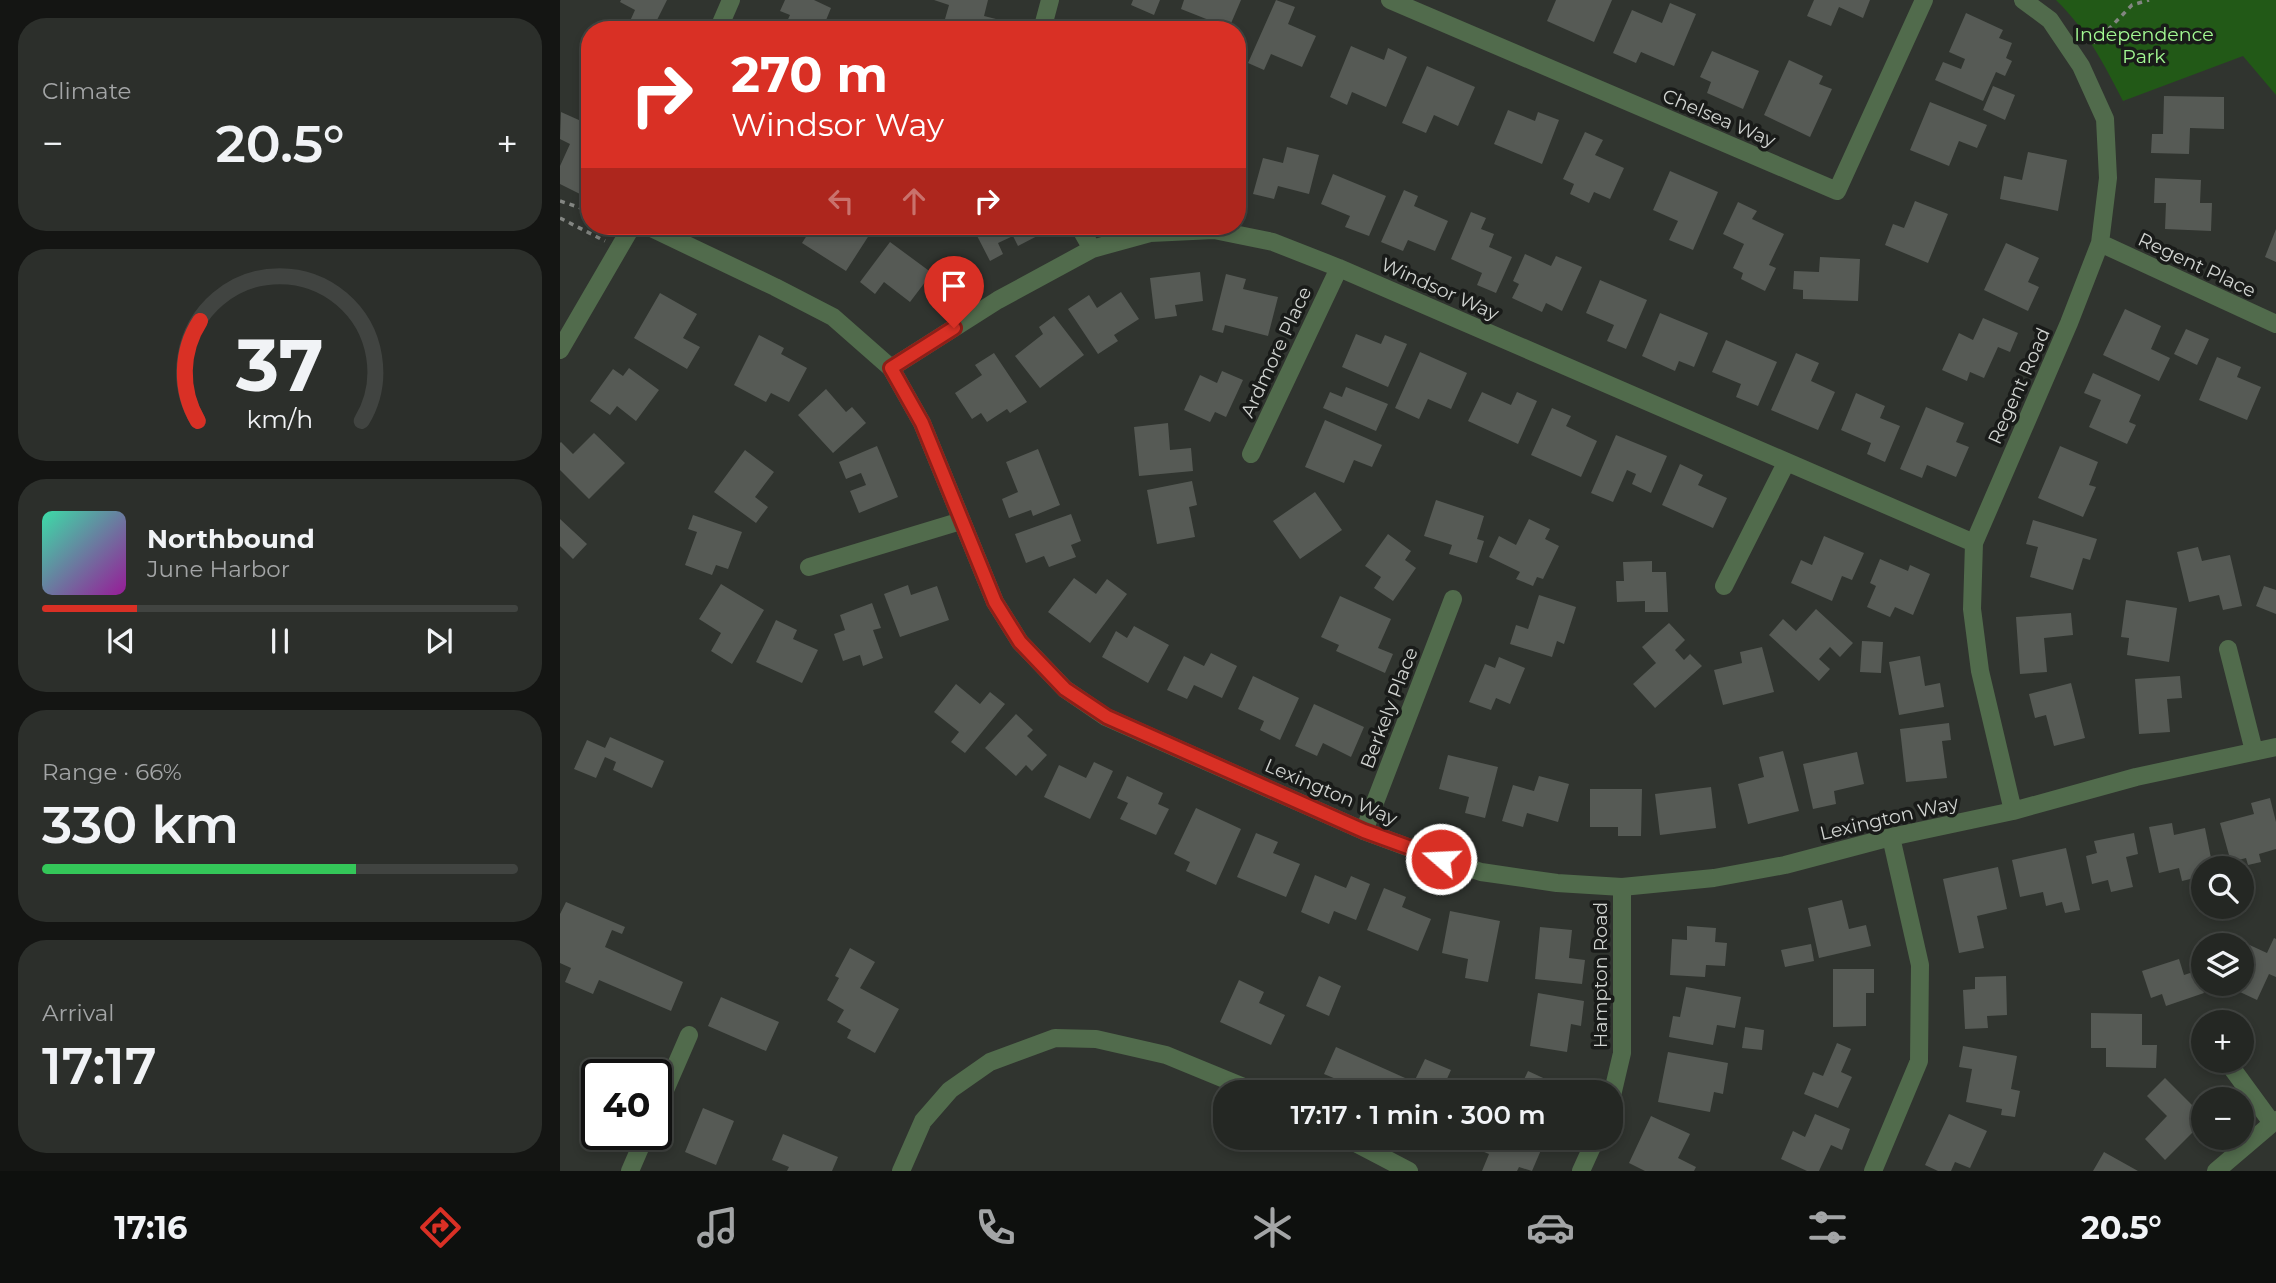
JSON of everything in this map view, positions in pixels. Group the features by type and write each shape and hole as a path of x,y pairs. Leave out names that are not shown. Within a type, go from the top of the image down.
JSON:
{"street":[{"path":"722,21 731,0"},
{"path":"1044,21 1050,0"},
{"name":"Chelsea Way","path":"1390,0 1837,191 1924,0"},
{"name":"Regent Road","path":"2013,811 1980,671 1972,609 1974,543 2069,323 2100,243 2108,178 2105,119 2081,66 2050,20 2023,0"},
{"path":"560,350 627,235"},
{"name":"Lexington Way","path":"666,235 833,317 891,368 922,423 995,602 1020,642 1065,689 1107,717 1364,831 1481,872 1557,883 1622,887 1714,878 1785,865 1891,837 2013,811 2136,777 2276,747"},
{"path":"1084,235 1092,249"},
{"name":"Windsor Way","path":"891,368 998,300 1092,249 1143,235"},
{"name":"Windsor Way","path":"1241,235 1273,242 1339,268 1974,543"},
{"name":"Regent Place","path":"2100,243 2276,324"},
{"name":"Ardmore Place","path":"1251,454 1339,268"},
{"path":"1724,586 1786,463"},
{"path":"809,567 961,521"},
{"name":"Berkely Place","path":"1364,831 1453,599"},
{"path":"2228,649 2254,751"},
{"path":"1873,1171 1919,1060 1920,965 1891,837"},
{"name":"Hampton Road","path":"1616,1080 1622,1053 1622,887"},
{"path":"672,1074 689,1035"},
{"path":"901,1171 923,1121 950,1090 990,1062 1055,1038 1096,1039 1166,1055 1227,1080"},
{"path":"2216,1171 2274,1121 2236,1073"},
{"path":"630,1171 639,1150"},
{"path":"1368,1150 1402,1169"},
{"path":"1581,1171 1591,1150"}],"path":[{"path":"2093,43 2132,5 2149,0"},
{"path":"560,201 581,208"},
{"path":"560,218 581,229"},
{"path":"593,235 620,247"}],"green space":[{"name":"Independence Park","path":"2056,0 2276,0 2276,95 2243,56 2123,101 2085,35"}],"building":[{"path":"667,0 656,21 630,21 635,10 620,2"},
{"path":"785,0 814,0 831,8 826,21 787,21 790,15 780,11"},
{"path":"934,0 988,0 984,16 995,21 944,21 949,5"},
{"path":"1133,0 1160,0 1154,15 1131,5"},
{"path":"1184,0 1241,0 1232,21 1211,21 1181,9"},
{"path":"1276,0 1295,7 1288,24 1316,36 1302,67 1271,54 1264,70 1248,63"},
{"path":"1556,0 1612,0 1594,42 1547,21"},
{"path":"1814,0 1870,0 1863,18 1839,7 1831,26 1807,16"},
{"path":"1670,3 1696,14 1674,66 1641,52 1636,63 1613,53 1632,10 1662,23"},
{"path":"1966,13 2003,30 1999,38 2012,43 2006,58 2012,61 2005,76 1996,72 1983,101 1935,80 1943,62 1961,69 1965,59 1949,52"},
{"path":"1351,46 1384,60 1388,48 1407,57 1386,107 1352,92 1347,105 1330,97"},
{"path":"1712,51 1759,71 1743,109 1707,93 1711,82 1700,77"},
{"path":"1789,60 1823,76 1819,84 1832,89 1810,137 1764,115"},
{"path":"1427,66 1475,87 1458,126 1434,115 1426,133 1402,123"},
{"path":"1993,86 2015,95 2005,120 1983,110"},
{"path":"2164,96 2224,97 2224,129 2190,128 2189,154 2151,153 2152,134 2163,134"},
{"path":"1930,102 1987,125 1977,148 1959,141 1949,166 1910,150"},
{"path":"1508,110 1535,121 1538,112 1559,120 1542,164 1494,144"},
{"path":"561,112 581,121 580,194 560,184 560,166 570,144 560,139"},
{"path":"1585,132 1603,140 1595,155 1624,168 1610,199 1594,192 1589,203 1570,194 1574,184 1563,179"},
{"path":"1287,147 1319,155 1309,194 1278,186 1274,199 1253,194 1263,158 1283,163"},
{"path":"2028,152 2067,160 2058,211 2000,199 2004,176 2022,180"},
{"path":"1670,171 1718,192 1693,250 1669,240 1678,221 1653,210"},
{"path":"1333,174 1386,196 1369,236 1345,227 1350,216 1321,204"},
{"path":"2155,178 2201,180 2200,203 2212,203 2211,231 2165,229 2166,203 2154,203"},
{"path":"1404,190 1418,196 1414,206 1448,221 1435,251 1408,240 1403,251 1381,242"},
{"path":"1915,201 1948,214 1928,263 1885,245 1893,224 1904,228"},
{"path":"1738,202 1757,211 1752,219 1784,234 1769,265 1776,268 1765,291 1741,279 1743,273 1733,268 1744,244 1723,234"},
{"path":"1471,212 1486,218 1481,229 1494,234 1489,247 1512,257 1496,293 1477,285 1482,273 1451,259"},
{"path":"2276,229 2276,262 2265,257"},
{"path":"807,235 869,235 846,271 802,243"},
{"path":"977,235 1039,235 1018,246 1013,236 998,243 1003,254 990,261"},
{"path":"890,242 932,273 910,302 884,282 875,294 860,282"},
{"path":"2006,243 2039,258 2028,282 2039,287 2028,311 1984,290"},
{"path":"1525,254 1551,266 1556,256 1582,267 1562,311 1546,303 1542,312 1512,298 1519,284 1513,281"},
{"path":"1820,257 1860,259 1858,301 1803,299 1803,290 1793,289 1794,271 1819,272"},
{"path":"1200,272 1203,301 1175,305 1177,316 1155,319 1150,278"},
{"path":"1226,274 1246,279 1243,289 1278,297 1268,336 1225,325 1223,333 1212,330"},
{"path":"1600,280 1647,300 1626,349 1607,341 1614,325 1586,313"},
{"path":"1121,292 1139,319 1114,335 1118,341 1098,354 1068,309 1089,295 1097,308"},
{"path":"660,293 697,314 683,338 700,347 687,369 634,338"},
{"path":"2125,309 2161,326 2151,349 2170,358 2159,381 2103,355"},
{"path":"1660,313 1708,333 1694,367 1679,361 1675,371 1642,356"},
{"path":"1054,316 1084,355 1040,388 1015,356 1043,334 1039,327"},
{"path":"1983,318 2018,333 2010,352 1998,347 1984,378 1970,372 1967,381 1942,370 1959,333 1973,340"},
{"path":"2186,329 2209,339 2197,365 2174,354"},
{"path":"1356,334 1381,344 1385,335 1407,344 1388,387 1342,367"},
{"path":"759,335 784,348 781,354 807,368 789,402 771,393 766,402 734,385"},
{"path":"1726,340 1777,362 1758,406 1736,397 1741,384 1712,372"},
{"path":"1420,352 1467,373 1451,409 1428,399 1419,419 1395,408"},
{"path":"994,353 1027,402 1010,413 1007,409 987,422 981,413 972,419 955,393 982,375 975,365"},
{"path":"1796,353 1819,363 1811,381 1835,392 1818,430 1771,410"},
{"path":"2217,357 2241,367 2237,377 2261,387 2247,420 2199,400"},
{"path":"629,368 659,390 636,421 617,406 610,415 590,401 613,369 623,376"},
{"path":"1222,371 1243,380 1226,417 1215,412 1210,422 1184,410 1200,375 1217,383"},
{"path":"2093,373 2141,395 2129,422 2136,425 2127,444 2089,427 2101,400 2084,393"},
{"path":"1346,387 1388,404 1376,431 1323,408 1330,392 1342,397"},
{"path":"826,389 846,412 852,407 866,423 833,453 798,415"},
{"path":"1482,392 1511,405 1517,392 1537,401 1518,444 1468,421"},
{"path":"1856,393 1885,406 1880,418 1900,426 1885,462 1867,454 1871,443 1841,430"},
{"path":"1926,407 1964,423 1956,442 1969,447 1956,477 1927,465 1922,478 1900,469"},
{"path":"1552,408 1571,416 1566,426 1597,441 1581,477 1531,455"},
{"path":"1325,420 1382,445 1372,467 1354,460 1344,483 1305,467"},
{"path":"1168,423 1170,450 1191,448 1193,471 1139,476 1134,427"},
{"path":"594,433 625,463 589,499 560,470 560,443 573,454"},
{"path":"1616,435 1667,456 1651,493 1632,484 1636,474 1627,470 1613,502 1591,493"},
{"path":"877,446 898,497 859,513 850,491 866,485 861,473 846,479 839,462"},
{"path":"2060,446 2098,462 2089,485 2096,487 2083,517 2038,498"},
{"path":"1038,449 1060,505 1033,516 1031,510 1009,518 1002,499 1018,492 1006,462"},
{"path":"745,450 774,472 755,497 768,507 756,523 714,492"},
{"path":"1680,464 1703,475 1698,485 1727,498 1713,528 1662,505"},
{"path":"1192,481 1197,505 1189,507 1195,537 1157,544 1147,490"},
{"path":"1315,492 1342,530 1300,559 1273,521"},
{"path":"1436,500 1484,516 1477,539 1484,541 1477,563 1449,554 1452,545 1424,536"},
{"path":"1071,514 1081,541 1071,545 1076,557 1049,567 1044,556 1026,563 1015,534"},
{"path":"693,515 742,532 728,569 716,565 712,575 685,565 697,532 688,529"},
{"path":"560,519 587,544 573,559 560,546"},
{"path":"1529,519 1550,529 1545,539 1559,546 1543,579 1537,577 1533,586 1516,579 1520,572 1489,557 1499,536 1516,545"},
{"path":"2033,520 2097,539 2090,560 2083,558 2073,590 2030,577 2038,547 2026,544"},
{"path":"1388,534 1411,551 1405,560 1416,568 1393,601 1374,588 1381,577 1365,566"},
{"path":"1824,536 1864,553 1852,580 1842,576 1832,601 1791,583 1801,560 1812,565"},
{"path":"2198,547 2202,561 2230,555 2242,606 2223,610 2219,595 2189,602 2177,552"},
{"path":"1880,559 1908,571 1910,565 1930,574 1913,615 1895,607 1890,617 1867,607 1876,586 1870,583"},
{"path":"1652,561 1652,572 1666,572 1668,612 1645,612 1645,601 1617,602 1616,581 1624,581 1623,562"},
{"path":"1074,578 1096,594 1107,579 1127,594 1090,643 1048,612"},
{"path":"721,584 764,610 732,664 711,651 721,633 699,619"},
{"path":"908,585 911,595 937,586 949,620 900,637 884,594"},
{"path":"2264,586 2276,590 2276,614 2256,606"},
{"path":"1539,595 1576,607 1564,644 1557,641 1552,657 1510,644 1516,625 1528,629"},
{"path":"1340,596 1391,619 1378,648 1393,654 1385,673 1336,651 1339,645 1321,637"},
{"path":"2126,600 2177,608 2169,662 2127,655 2129,638 2121,637"},
{"path":"872,603 881,628 873,630 883,658 863,666 860,655 843,661 834,634 845,630 840,615"},
{"path":"1816,609 1853,643 1840,657 1830,647 1819,659 1830,669 1819,681 1769,635 1783,619 1796,631"},
{"path":"2071,613 2073,635 2044,638 2047,672 2020,674 2016,617"},
{"path":"776,620 797,630 793,639 818,650 802,683 756,662"},
{"path":"1669,623 1685,640 1675,650 1684,660 1690,654 1702,666 1655,708 1633,684 1656,663 1642,647"},
{"path":"1134,626 1169,645 1148,683 1102,657 1116,631 1127,638"},
{"path":"1862,641 1883,642 1881,673 1860,672"},
{"path":"1762,647 1774,692 1723,705 1714,670 1742,663 1740,652"},
{"path":"1211,653 1237,666 1222,698 1194,685 1187,699 1167,690 1184,656 1204,666"},
{"path":"1920,656 1925,686 1940,683 1944,707 1899,715 1889,662"},
{"path":"1499,657 1525,668 1510,704 1496,698 1491,710 1469,702 1485,664 1495,668"},
{"path":"1253,676 1299,698 1280,740 1260,730 1264,721 1238,709"},
{"path":"2180,676 2182,698 2167,699 2170,732 2139,734 2135,679"},
{"path":"2071,683 2085,738 2054,746 2046,715 2035,718 2029,694"},
{"path":"956,684 980,704 990,692 1005,704 965,753 951,742 959,732 934,712"},
{"path":"1314,704 1364,727 1351,757 1323,743 1317,756 1295,746"},
{"path":"1016,714 1033,730 1027,736 1047,755 1032,771 1026,765 1016,776 985,748"},
{"path":"1949,723 1951,740 1942,741 1947,778 1906,782 1900,729"},
{"path":"610,737 664,761 652,788 613,770 616,762 605,757 596,778 574,769 587,740 605,748"},
{"path":"1783,751 1799,811 1748,824 1738,784 1764,777 1759,757"},
{"path":"1857,752 1864,784 1834,791 1836,804 1813,809 1803,764"},
{"path":"1448,755 1498,767 1485,818 1465,813 1469,797 1439,789"},
{"path":"1094,762 1113,771 1090,819 1044,797 1059,765 1086,778"},
{"path":"1127,776 1163,793 1158,804 1169,809 1156,835 1120,819 1128,803 1117,798"},
{"path":"1539,776 1569,784 1558,822 1527,813 1523,827 1502,821 1513,785 1534,791"},
{"path":"1711,787 1716,828 1660,835 1655,794"},
{"path":"1590,789 1642,789 1641,836 1618,836 1618,827 1590,827"},
{"path":"2270,798 2276,822 2276,849 2259,854 2261,862 2254,864 2254,856 2229,856 2220,823 2254,814 2251,803"},
{"path":"1196,808 1241,829 1216,885 1186,871 1190,862 1174,854"},
{"path":"2172,823 2174,835 2205,828 2211,856 2191,856 2191,879 2182,881 2179,868 2159,873 2149,827"},
{"path":"1256,833 1278,842 1273,853 1300,864 1286,897 1237,877"},
{"path":"2134,833 2138,854 2126,857 2133,887 2111,892 2108,880 2092,884 2086,856 2097,853 2094,841"},
{"path":"2066,848 2080,910 2065,913 2062,902 2046,906 2043,892 2020,897 2012,860"},
{"path":"1998,867 2007,909 1977,916 1984,948 1959,953 1943,879"},
{"path":"1315,875 1346,888 1351,876 1370,884 1356,920 1334,911 1329,924 1301,912"},
{"path":"1384,888 1406,897 1402,907 1431,919 1418,951 1367,930"},
{"path":"1842,900 1849,929 1866,925 1871,946 1819,958 1808,908"},
{"path":"566,902 625,927 622,934 612,930 605,947 683,982 671,1011 599,980 593,994 565,982 571,968 560,963 560,914"},
{"path":"1450,911 1500,921 1488,982 1465,978 1468,959 1442,953"},
{"path":"1687,926 1716,928 1715,942 1727,943 1725,966 1706,965 1705,977 1670,975 1672,939 1687,940"},
{"path":"1540,927 1572,930 1569,958 1585,960 1582,984 1535,979"},
{"path":"2274,938 2276,977 2269,974 2257,1000 2248,996 2254,996 2254,947 2267,953"},
{"path":"1811,944 1814,961 1785,967 1781,950"},
{"path":"850,948 875,962 860,988 899,1009 875,1053 847,1038 851,1030 837,1022 844,1010 827,1000 839,978 835,976"},
{"path":"2179,959 2184,975 2191,973 2191,996 2195,996 2166,1006 2162,994 2151,998 2142,971"},
{"path":"1833,969 1874,969 1874,993 1866,993 1866,1026 1833,1027"},
{"path":"1319,976 1341,986 1329,1016 1306,1006"},
{"path":"2006,976 2007,1015 1987,1016 1988,1028 1965,1029 1963,990 1975,989 1975,977"},
{"path":"1239,980 1264,992 1259,1003 1285,1015 1271,1045 1220,1022"},
{"path":"1686,987 1741,997 1735,1028 1717,1025 1713,1045 1669,1037 1673,1016 1680,1017"},
{"path":"1538,993 1584,1001 1581,1026 1571,1024 1567,1052 1530,1046"},
{"path":"721,997 779,1022 766,1051 708,1026"},
{"path":"2091,1013 2142,1014 2142,1045 2157,1045 2156,1068 2106,1067 2106,1048 2091,1048"},
{"path":"1745,1027 1764,1030 1762,1050 1742,1048"},
{"path":"1837,1043 1851,1049 1841,1072 1852,1077 1838,1108 1804,1094 1813,1072 1823,1076"},
{"path":"1963,1046 2017,1056 2011,1089 2020,1091 2015,1117 2001,1115 2002,1109 1966,1102 1972,1069 1959,1067"},
{"path":"1336,1047 1410,1080 1338,1080 1324,1074"},
{"path":"1668,1052 1728,1063 1723,1094 1714,1092 1710,1112 1658,1102"},
{"path":"1425,1059 1451,1070 1446,1080 1415,1080"},
{"path":"1528,1071 1548,1080 1524,1080"},
{"path":"2165,1078 2191,1104 2191,1134 2165,1160 2145,1139 2167,1116 2147,1096"},
{"path":"703,1108 734,1121 716,1165 685,1152"},
{"path":"1815,1114 1850,1129 1842,1150 1831,1145 1819,1171 1807,1171 1781,1159 1793,1131 1805,1137"},
{"path":"1949,1114 1987,1131 1970,1168 1955,1162 1951,1171 1938,1171 1925,1165"},
{"path":"1651,1116 1690,1134 1678,1158 1696,1167 1694,1171 1645,1171 1629,1163"},
{"path":"783,1134 838,1157 832,1171 787,1171 789,1167 772,1160"},
{"path":"1479,1150 1541,1150 1532,1171 1519,1167 1517,1171 1482,1171 1489,1154"},
{"path":"2104,1152 2138,1171 2093,1171"}],"route":[{"path":"954,328 891,368 922,423 995,602 1020,642 1065,689 1107,717 1364,831 1441,859"}]}
